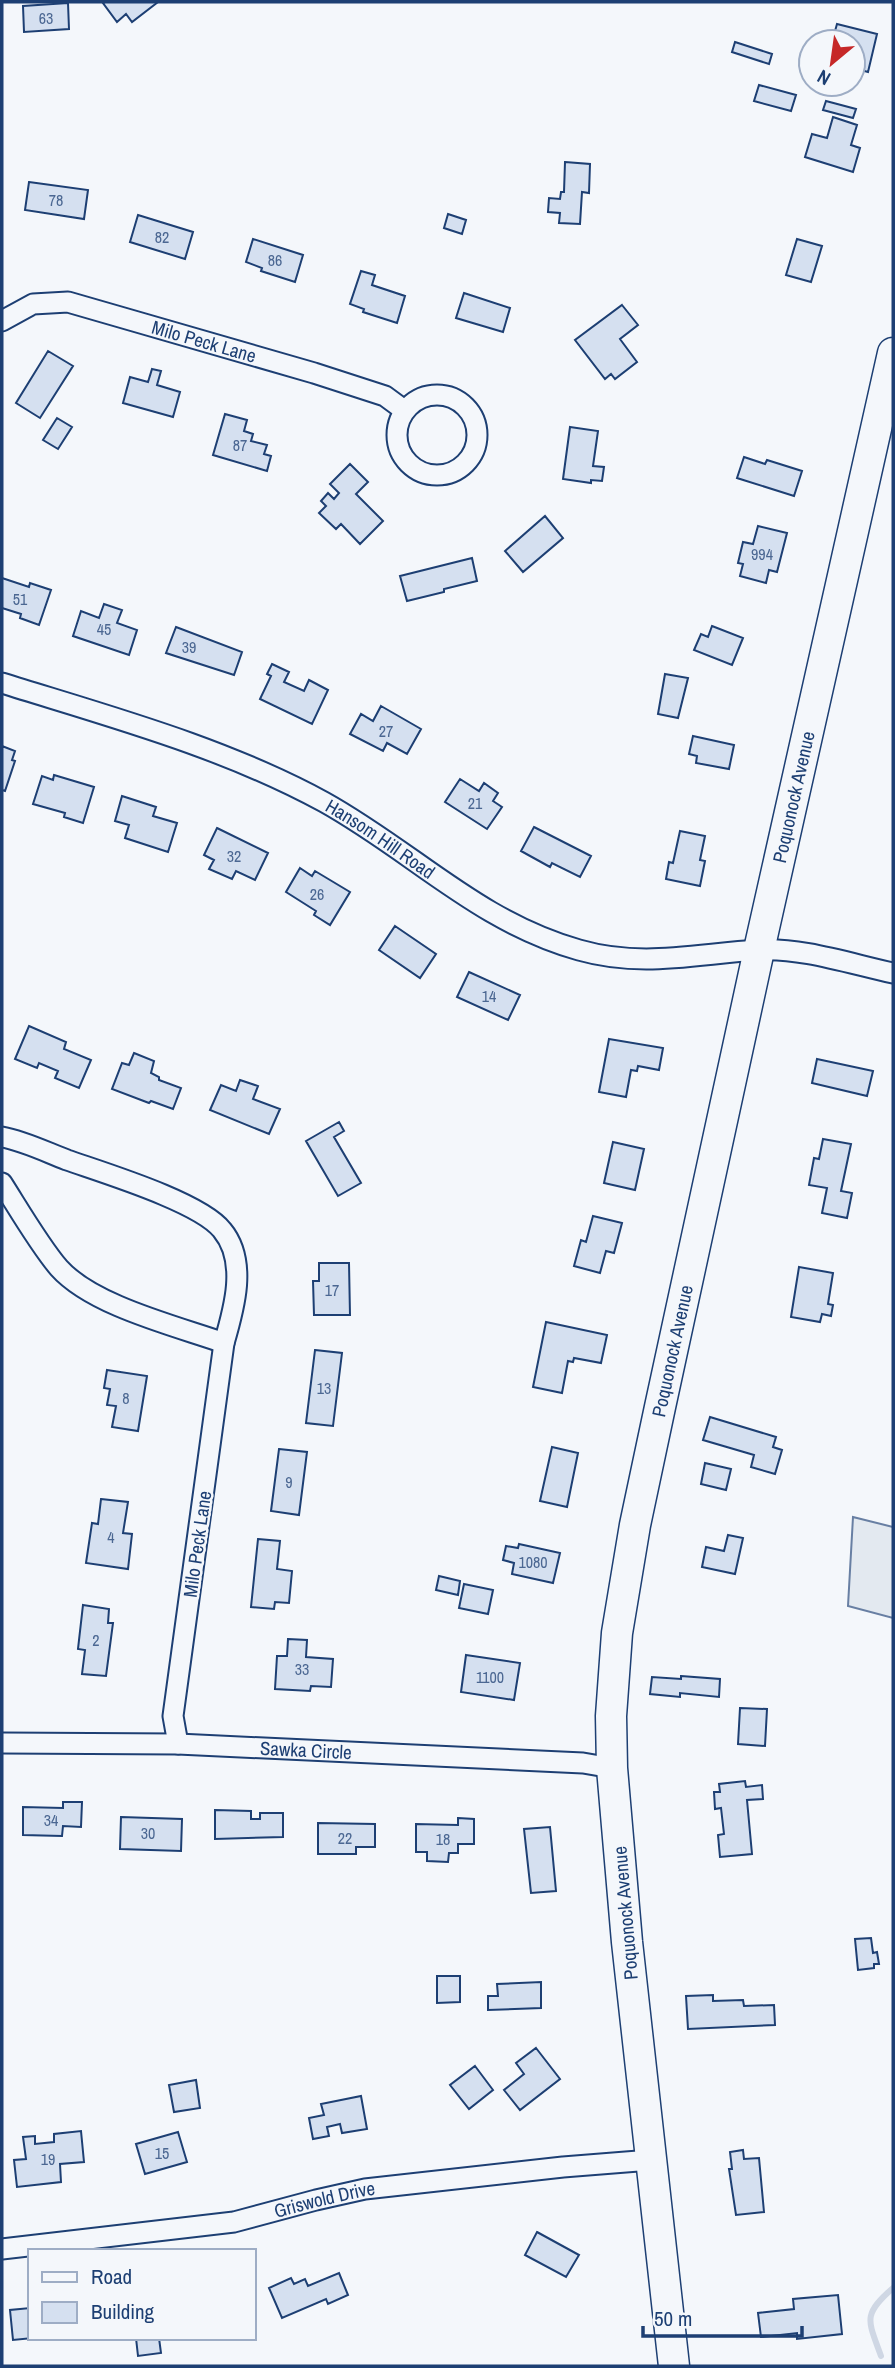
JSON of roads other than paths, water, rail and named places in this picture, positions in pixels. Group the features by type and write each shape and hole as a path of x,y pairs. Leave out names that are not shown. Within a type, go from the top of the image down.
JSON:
{"main road":[{"name":"Poquonock Avenue","path":"674,2366 626,1942 612,1768 612,1702 618,1633 626,1573 759,950 893,353"}],"street":[{"name":"Milo Peck Lane","path":"2,321 33,304 68,302 337,380 385,396 404,410"},
{"path":"439,394 463,403 471,413 478,438 467,462 457,470 443,475 417,470 406,461 396,436 398,422 404,410 414,401 439,394"},
{"name":"Hansom Hill Road","path":"2,683 167,735 279,778 362,825 493,915 535,935 579,950 617,959 647,960 786,950 893,973"},
{"name":"Milo Peck Lane","path":"2,1137 142,1187 203,1213 223,1230 231,1249 238,1274 235,1305 224,1343 173,1716 178,1744"},
{"path":"2,1182 58,1267 78,1285 114,1304 224,1343"},
{"name":"Sawka Circle","path":"2,1743 178,1744 583,1763 612,1768"},
{"name":"Griswold Drive","path":"2,2249 234,2222 365,2189 651,2160"}],"waterway":[{"path":"881,2356 870,2319 876,2305 893,2288"}]}
